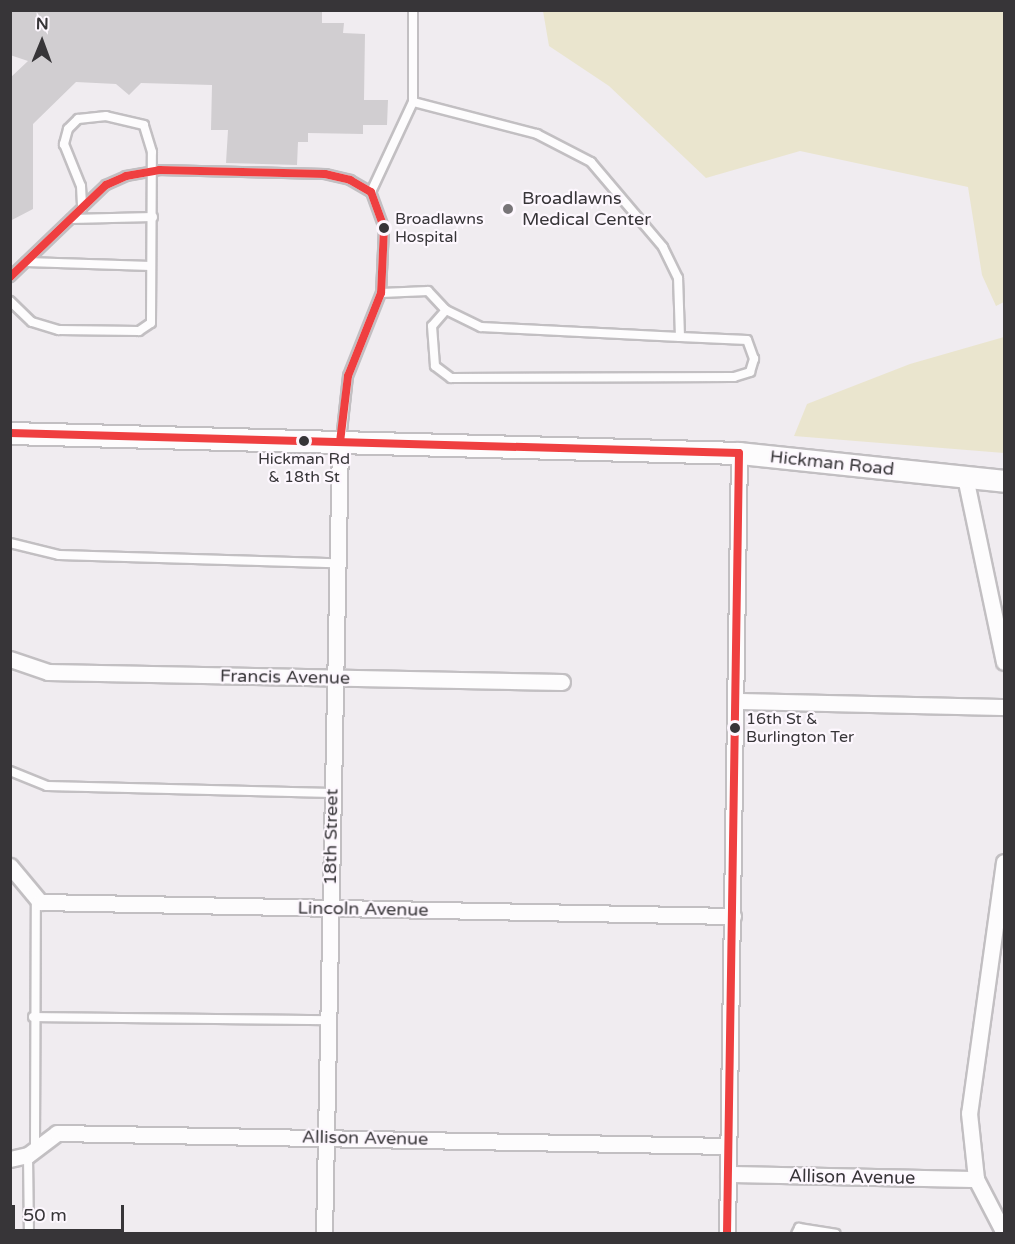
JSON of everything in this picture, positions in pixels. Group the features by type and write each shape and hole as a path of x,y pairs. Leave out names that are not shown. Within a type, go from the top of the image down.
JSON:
{"main road":[{"name":"Hickman Road","path":"10,433 739,453 1005,481"}],"street":[{"name":"18th Street","path":"324,1233 335,563 340,442"},
{"path":"727,1233 737,701 739,453"},
{"path":"965,477 1005,662"},
{"name":"Francis Avenue","path":"10,659 48,672 562,682"},
{"path":"737,701 1005,707"},
{"path":"1005,862 969,1113 976,1179 1005,1233"},
{"path":"10,866 36,898"},
{"name":"Lincoln Avenue","path":"36,898 330,908 733,916"},
{"name":"Allison Avenue","path":"10,1159 31,1151 57,1133 728,1146"},
{"name":"Allison Avenue","path":"728,1174 976,1179"}],"lane":[{"path":"340,442 348,376 381,293 384,228 371,192 413,102 413,10"},
{"path":"413,102 508,124 591,162 663,247 678,278 680,337"},
{"path":"10,301 32,322 59,330 139,331 151,323 152,170 150,135 144,125 118,117 78,120 64,144 81,186 82,208"},
{"path":"10,276 106,185 152,170 325,174 371,192"},
{"path":"71,219 153,218"},
{"path":"26,262 151,266"},
{"path":"381,293 428,291 446,310 481,327 680,337 734,336 747,340 754,359 750,372 734,377 451,378 435,366 432,326 446,310"},
{"path":"10,543 59,555 335,563"},
{"path":"10,771 47,786 332,793"},
{"path":"29,1233 36,898"},
{"path":"33,1017 328,1020"},
{"path":"796,1233 799,1228 836,1233"}],"shaded area":[{"path":"543,11 1004,11 1004,302 996,306 982,275 968,187 800,151 706,178 609,86 549,46"},
{"path":"1004,337 1004,453 794,436 807,404 910,364"}],"building":[{"path":"10,10 322,10 322,23 344,23 343,33 365,34 364,100 388,100 387,125 363,125 363,134 308,133 308,142 298,142 297,165 226,163 228,130 211,130 212,85 141,83 129,95 116,84 76,82 33,124 33,209 10,221 10,78 28,61 10,55"}],"transit line":[{"path":"10,277 106,185 126,176 159,170 325,174 350,180 371,192 384,228 381,293 348,376 340,442"},
{"path":"10,433 739,453"},
{"path":"727,1234 739,453"}],"place":[{"name":"Broadlawns Medical Center","path":"508,209"},
{"name":"Broadlawns Hospital","path":"384,228"},
{"name":"Hickman Rd & 18th St","path":"304,441"},
{"name":"16th St & Burlington Ter","path":"735,728"}]}
